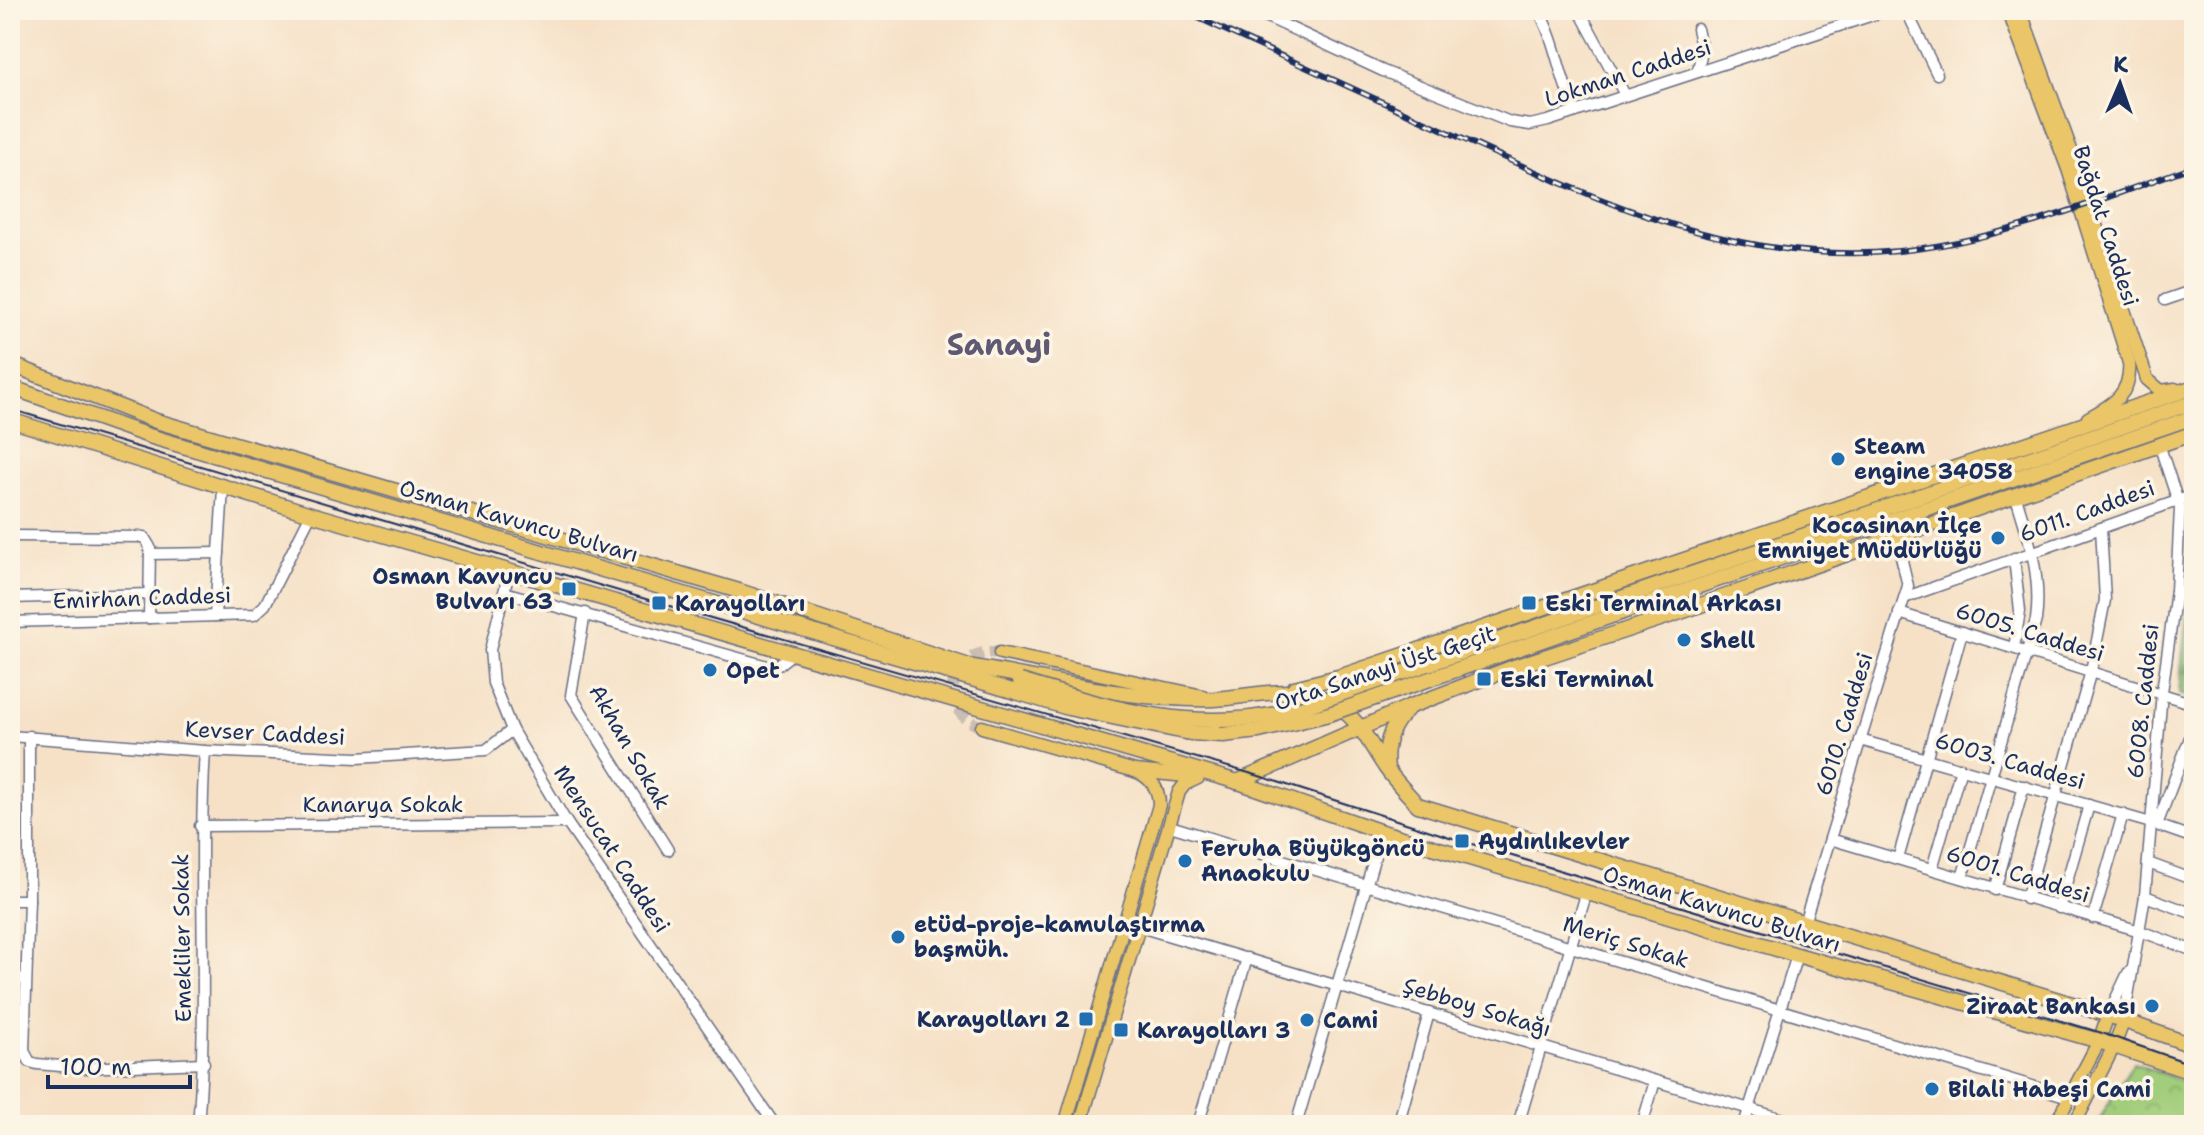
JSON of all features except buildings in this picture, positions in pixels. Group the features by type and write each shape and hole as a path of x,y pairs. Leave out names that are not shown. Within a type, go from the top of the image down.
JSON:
{"highway":[{"name":"Osman Kavuncu Bulvarı","path":"10,364 154,415 739,591 973,667"},
{"path":"973,667 1144,695 1214,699 1282,691 1369,666 2194,386"},
{"name":"Osman Kavuncu Bulvarı","path":"10,387 149,436 1018,687"},
{"path":"1620,605 1709,567 2194,402"},
{"path":"1710,584 2194,417"},
{"path":"10,420 311,514 1238,782"},
{"path":"1198,778 1238,782 1411,706 1514,667 2194,433"},
{"path":"1709,567 1756,533"},
{"path":"1620,605 1710,584 1799,570"},
{"name":"Orta Sanayi Üst Geçit","path":"1018,687 1068,708 1190,733 1223,735 1259,731 1329,714 1620,605"},
{"path":"1369,666 1358,675 1351,698 1355,710 1364,716 1387,717"},
{"path":"973,667 1018,687"},
{"path":"1282,691 1323,698 1343,710 1362,728 1389,772"},
{"path":"1314,749 1328,735 1332,723 1330,710 1323,698"},
{"path":"1389,772 1386,756 1390,733 1411,706"},
{"name":"Osman Kavuncu Bulvarı","path":"1389,772 1418,805 2108,1015 2194,1046"},
{"name":"Osman Kavuncu Bulvarı","path":"1238,782 1382,832 2099,1041 2194,1073"}],"main road":[{"name":"Bağdat Caddesi","path":"2008,10 2068,169 2129,363 2127,385 2116,402 2069,430"},
{"name":"Bağdat Caddesi","path":"2020,10 2070,147 2147,379 2154,387 2165,391 2194,386"},
{"path":"1000,653 1167,686 1214,699"},
{"path":"982,727 1146,775 1154,783 1158,794 1159,805 1065,1125"},
{"path":"1135,771 1198,778"},
{"path":"1080,1125 1179,792 1189,781 1198,778"},
{"path":"2055,1125 2072,1098 2108,1015"},
{"path":"2074,1125 2124,1020"}],"street":[{"name":"Lokman Caddesi","path":"1252,10 1383,71 1510,122 1539,124 1888,10"},
{"path":"1538,10 1550,34 1576,112"},
{"path":"1579,10 1625,95"},
{"path":"1906,10 1937,74"},
{"path":"1697,29 1702,50 1698,70"},
{"path":"2165,300 2194,290"},
{"name":"6008. Caddesi","path":"2132,964 2140,931 2154,824 2162,692 2176,591 2180,508 2159,444"},
{"path":"215,616 223,488"},
{"path":"1962,878 2038,609 2033,552 2015,494"},
{"name":"6011. Caddesi","path":"1904,598 2194,495"},
{"name":"Emirhan Caddesi","path":"10,622 254,615 263,609 311,514"},
{"path":"2026,899 2091,671 2105,600 2101,528"},
{"name":"6010. Caddesi","path":"1804,923 1908,586 1896,535"},
{"path":"10,536 141,537 148,541 149,618"},
{"path":"150,554 219,553"},
{"path":"2014,558 2020,611 2014,648"},
{"name":"Mensucat Caddesi","path":"509,572 490,650 493,683 512,730 567,823 774,1125"},
{"path":"2176,591 2194,598"},
{"path":"504,592 774,668 792,654"},
{"path":"10,598 150,594"},
{"name":"Akhan Sokak","path":"585,613 571,695 668,850"},
{"name":"6005. Caddesi","path":"1899,613 2194,704"},
{"path":"1898,859 1962,632"},
{"path":"2154,824 2194,727"},
{"name":"Kevser Caddesi","path":"10,736 205,751 357,758 486,750 512,730"},
{"path":"29,736 29,900 24,1051 30,1062 84,1068 204,1063"},
{"name":"6003. Caddesi","path":"1860,740 2123,814 2191,837"},
{"name":"Emekliler Sokak","path":"198,1125 204,1063 200,826 205,751"},
{"path":"1932,869 1961,768"},
{"path":"1995,890 2024,786"},
{"path":"2059,908 2089,805"},
{"path":"2093,918 2123,814"},
{"path":"2191,837 2194,819"},
{"name":"Kanarya Sokak","path":"200,826 567,823"},
{"name":"Meriç Sokak","path":"1170,826 2072,1098"},
{"path":"1296,1125 1382,832"},
{"name":"6001. Caddesi","path":"1830,839 2140,931 2194,951"},
{"path":"2148,863 2194,880"},
{"path":"1518,1125 1587,891"},
{"path":"2145,896 2194,914"},
{"path":"10,900 29,900"},
{"name":"Şebboy Sokağı","path":"1140,927 1803,1125"},
{"path":"1744,1125 1797,955"},
{"path":"1198,1125 1247,958"},
{"path":"2108,1015 2132,964"},
{"path":"2124,1020 2132,964"},
{"path":"10,978 25,979"},
{"path":"1398,1125 1429,1013"},
{"path":"1642,1125 1655,1081"}],"green space":[{"path":"2194,610 2194,698 2179,693 2186,615"},
{"path":"2133,1063 2194,1085 2194,1125 2096,1125"}],"tunnel":[{"path":"982,727 967,719 957,708 953,694 954,681 959,669 969,659 983,653 1000,653"}],"tram line":[{"path":"10,409 659,603 1256,775 1462,841 2102,1033 2194,1065"}],"railway":[{"path":"1181,10 1612,204 1667,223 1780,249 1839,253 1937,246 2049,218 2194,166"}],"place":[{"name":"Steam engine 34058","path":"1838,459"},
{"name":"Kocasinan İlçe Emniyet Müdürlüğü","path":"1998,538"},
{"name":"Osman Kavuncu Bulvarı 63","path":"569,589"},
{"name":"Karayolları","path":"659,603"},
{"name":"Eski Terminal Arkası","path":"1529,603"},
{"name":"Shell","path":"1684,640"},
{"name":"Opet","path":"710,670"},
{"name":"Eski Terminal","path":"1484,679"},
{"name":"Aydınlıkevler","path":"1462,841"},
{"name":"Feruha Büyükgöncü Anaokulu","path":"1185,861"},
{"name":"etüd-proje-kamulaştırma başmüh.","path":"898,937"},
{"name":"Ziraat Bankası","path":"2152,1006"},
{"name":"Karayolları 2","path":"1086,1019"},
{"name":"Cami","path":"1307,1020"},
{"name":"Karayolları 3","path":"1121,1030"},
{"name":"Bilali Habeşi Cami","path":"1932,1089"}],"district":[{"name":"Sanayi","path":"999,344"}]}
